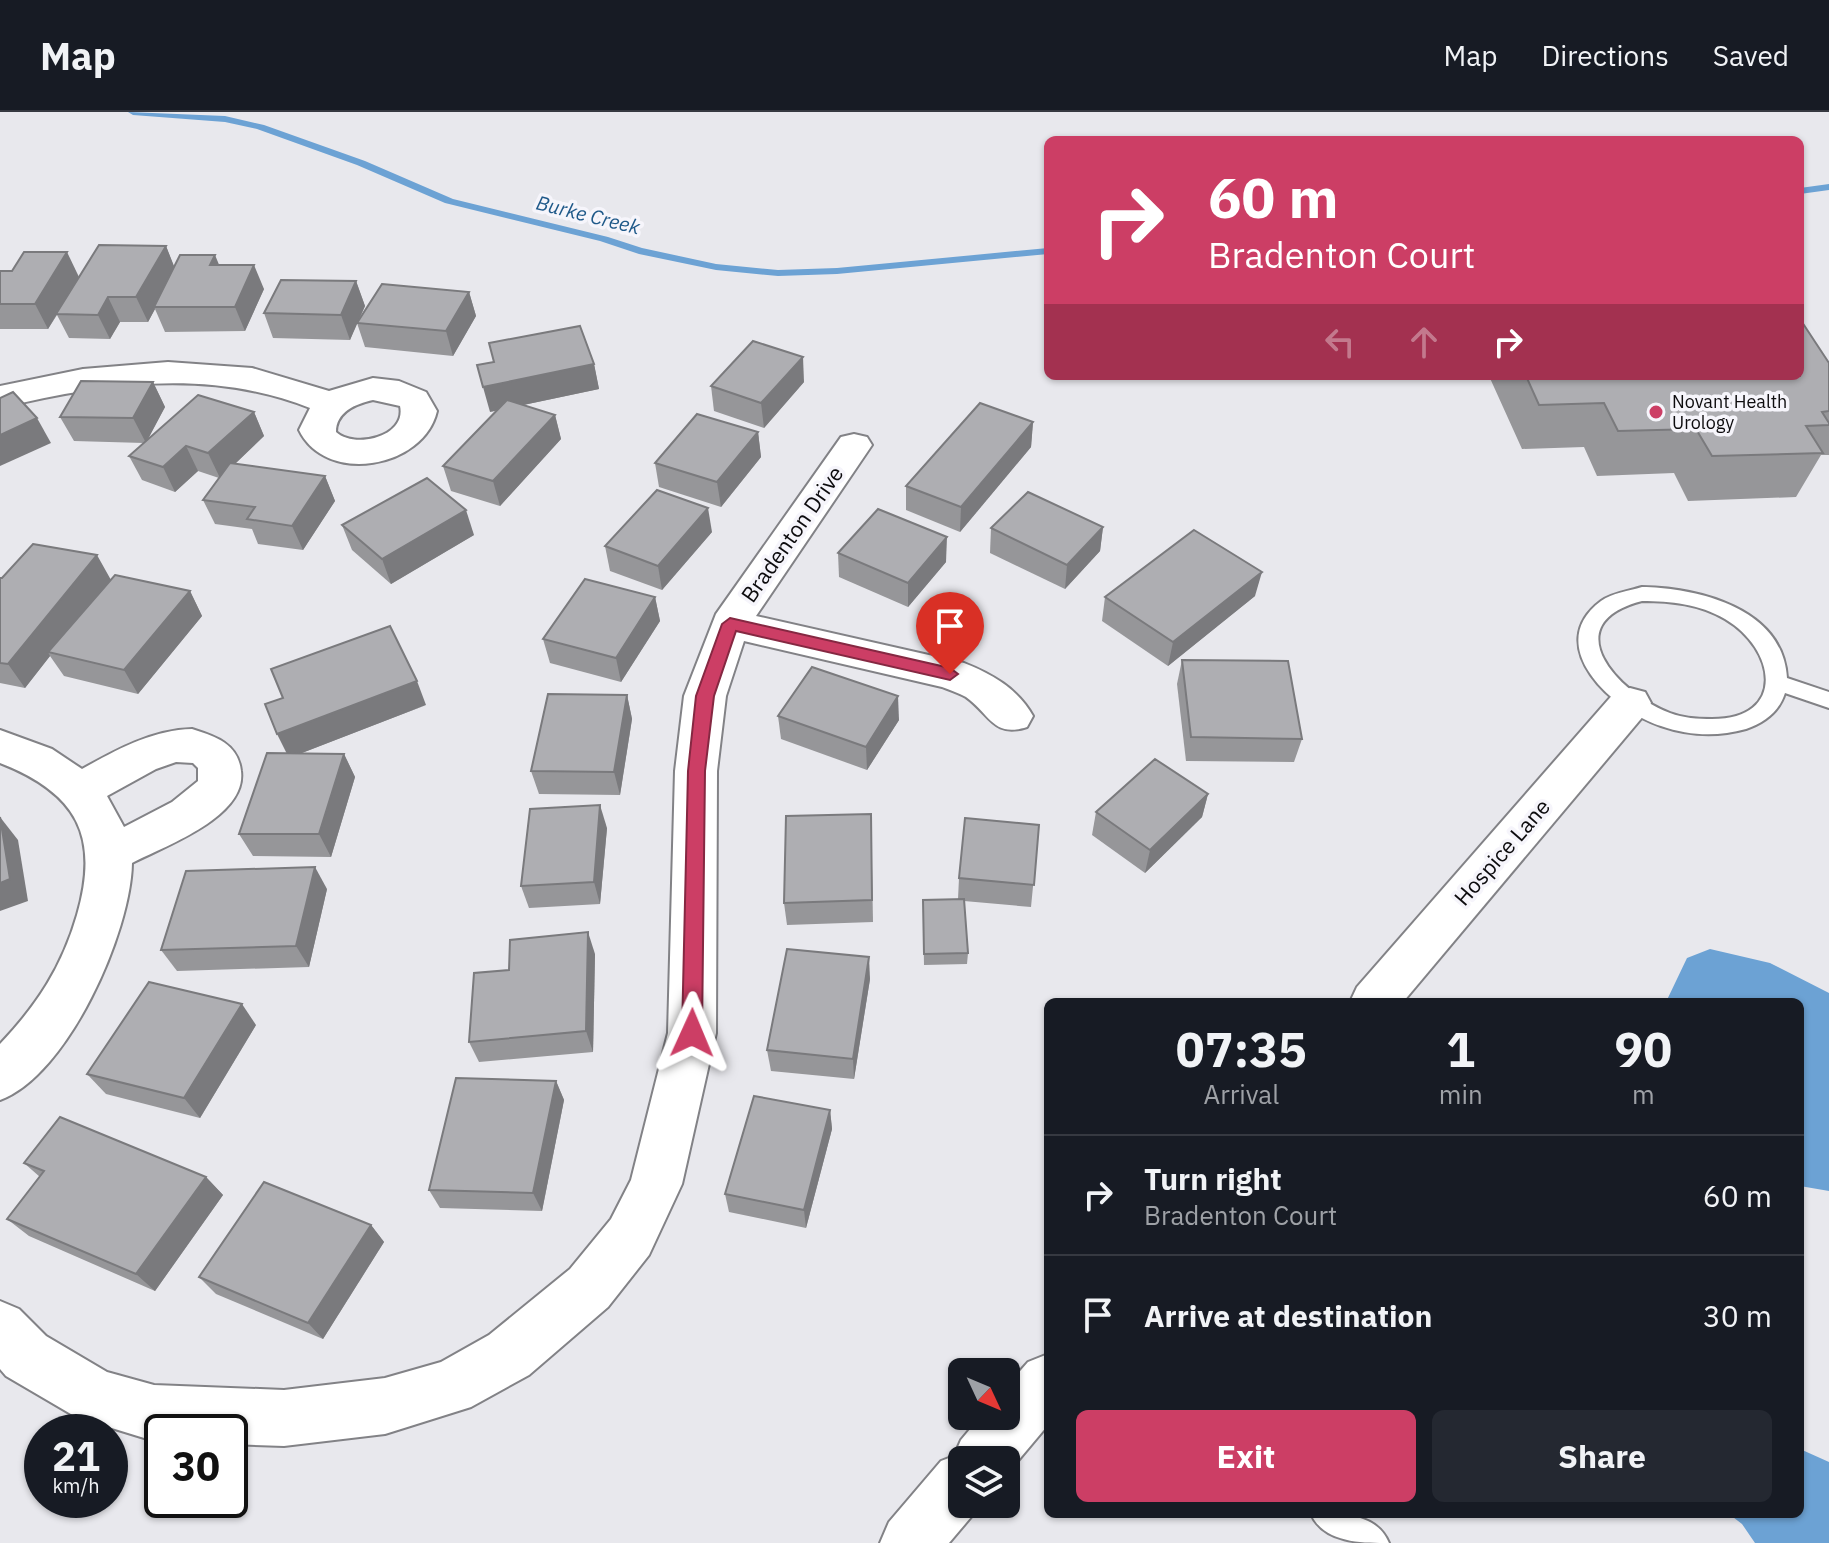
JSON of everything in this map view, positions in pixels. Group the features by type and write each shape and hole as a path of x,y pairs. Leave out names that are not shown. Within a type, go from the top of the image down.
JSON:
{"street":[{"path":"0,397 89,378 190,373 258,378 308,392 332,404"},
{"name":"Bradenton Drive","path":"0,1328 26,1356 96,1397 154,1413 284,1418 385,1406 451,1387 509,1355 589,1288 630,1237 656,1184 692,1033 696,771 705,696 730,624 854,445"},
{"path":"730,624 950,674 980,686 1012,716"},
{"name":"Hospice Lane","path":"1377,998 1630,703"},
{"path":"78,792 163,747 183,745 206,750 219,764 221,781 212,796 195,809 110,853"},
{"path":"0,746 52,769 78,792 99,817 110,853 103,906 89,952 68,997 33,1044 0,1078"},
{"path":"993,1446 1044,1387"},
{"path":"910,1543 948,1498"}],"lane":[{"path":"1642,594 1672,594 1706,602 1746,624 1764,642 1775,660 1779,683 1771,703 1755,717 1727,726 1693,726 1664,719 1630,703 1602,677 1589,652 1588,640 1594,620 1610,604 1642,594"},
{"path":"1779,683 1829,700"},
{"path":"1333,1518 1374,1543"}],"water":[{"path":"1710,949 1770,963 1829,993 1829,1191 1804,1187 1804,998 1668,998 1687,958"},
{"path":"1804,1451 1829,1462 1829,1543 1755,1543 1734,1518 1804,1518"}],"building":[{"path":"99,245 166,246 136,297 108,297 98,315 56,314"},
{"path":"24,252 67,252 35,304 0,304 0,271 12,271"},
{"path":"180,255 215,255 210,265 254,265 235,307 154,307"},
{"path":"281,280 356,281 341,315 264,313"},
{"path":"382,284 469,292 446,331 357,323"},
{"path":"1804,325 1829,363 1829,411 1822,412 1829,425 1806,426 1823,453 1712,456 1696,429 1618,431 1604,403 1539,405 1528,380 1804,380"},
{"path":"580,326 594,364 483,387 477,365 494,362 489,343"},
{"path":"753,341 803,357 761,403 711,386"},
{"path":"81,381 153,382 133,418 60,417"},
{"path":"13,392 37,418 0,435 0,398"},
{"path":"198,395 254,412 208,453 186,446 163,467 129,456"},
{"path":"507,400 555,415 493,481 443,466"},
{"path":"980,403 1033,422 961,507 906,486"},
{"path":"697,414 758,432 717,482 655,463"},
{"path":"230,463 325,476 292,526 247,519 255,507 203,500"},
{"path":"427,478 466,510 382,559 342,525"},
{"path":"657,490 708,508 658,566 605,546"},
{"path":"1028,492 1103,527 1067,565 991,528"},
{"path":"878,509 947,537 908,583 838,553"},
{"path":"1194,530 1262,572 1173,642 1105,597"},
{"path":"33,544 97,555 8,664 0,663 0,578"},
{"path":"115,575 190,591 124,670 48,652"},
{"path":"585,579 655,597 616,658 543,639"},
{"path":"390,626 417,681 277,734 265,704 283,698 271,669"},
{"path":"1182,660 1288,661 1302,739 1191,737"},
{"path":"812,667 898,696 866,747 778,716"},
{"path":"548,694 627,695 614,772 531,771"},
{"path":"267,753 344,754 319,834 239,834"},
{"path":"1155,759 1208,794 1150,850 1096,812"},
{"path":"600,805 594,882 521,886 530,809"},
{"path":"871,814 872,900 784,903 786,816"},
{"path":"0,817 10,879 0,883"},
{"path":"965,818 1039,825 1034,885 959,878"},
{"path":"315,867 296,946 161,950 186,871"},
{"path":"964,899 968,953 924,954 923,900"},
{"path":"588,932 586,1031 469,1042 474,973 509,970 510,940"},
{"path":"787,949 869,957 853,1059 767,1050"},
{"path":"149,982 242,1004 184,1098 87,1074"},
{"path":"456,1078 556,1081 533,1193 429,1190"},
{"path":"754,1096 830,1110 804,1210 725,1194"},
{"path":"60,1117 206,1177 136,1274 7,1219 44,1171 24,1163"},
{"path":"264,1182 371,1225 308,1323 199,1277"}],"waterway":[{"name":"Burke Creek","path":"133,112 225,119 260,127 361,163 449,201 604,239 639,251 716,267 778,273 837,271 1044,251"},
{"name":"Burke Creek","path":"1804,190 1829,187"}],"place":[{"name":"Novant Health Urology","path":"1656,412"}],"route":[{"path":"692,1033 696,771 705,696 730,624 950,674"}]}
